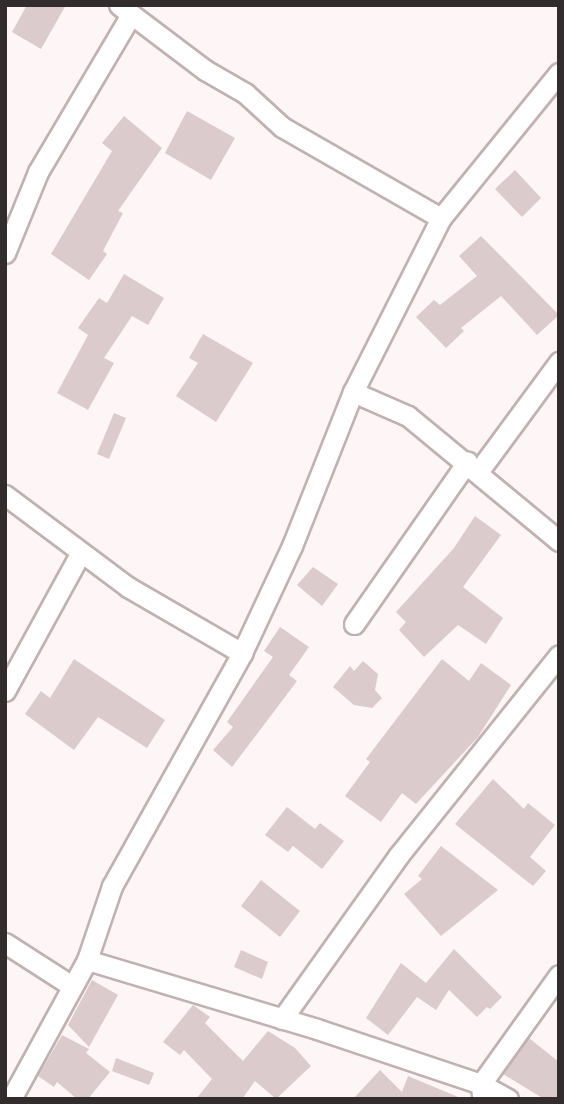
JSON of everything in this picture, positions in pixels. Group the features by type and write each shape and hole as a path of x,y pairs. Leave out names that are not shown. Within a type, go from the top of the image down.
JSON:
{"street":[{"path":"5,253 38,172 125,10 205,70 245,93 282,127 441,218"},
{"path":"10,1099 87,960 112,886 242,653 292,546 354,392 441,218 559,73"},
{"path":"354,624 473,467 559,362"},
{"path":"354,392 408,416 473,467 559,541"},
{"path":"5,495 80,554 128,587 242,653"},
{"path":"5,691 80,554"},
{"path":"282,1019 399,855 559,656"},
{"path":"5,943 72,986"},
{"path":"87,960 282,1019 508,1099"},
{"path":"481,1091 559,975"}],"building":[{"path":"27,5 66,5 41,49 12,32"},
{"path":"187,111 235,138 211,180 165,153"},
{"path":"124,116 162,148 118,211 123,213 103,251 107,254 89,280 51,254 112,151 102,143"},
{"path":"515,170 541,198 522,217 495,189"},
{"path":"481,236 559,315 537,335 501,296 461,328 464,331 446,348 416,317 434,300 440,305 477,276 459,256"},
{"path":"124,274 164,298 148,325 132,316 104,358 114,363 88,410 57,393 88,335 78,328 99,298 107,303"},
{"path":"203,334 253,363 216,422 176,396 198,363 189,358"},
{"path":"114,413 126,418 109,459 97,454"},
{"path":"475,516 501,535 463,587 503,618 486,644 458,625 424,657 399,630 406,622 396,612 454,548"},
{"path":"313,567 338,584 322,606 297,585"},
{"path":"280,627 309,647 289,675 297,681 232,767 213,750 233,727 227,722 273,657 264,651"},
{"path":"74,659 165,720 147,748 98,717 74,750 25,714 41,691 50,698"},
{"path":"442,659 469,681 481,663 511,685 478,737 416,804 402,793 381,822 345,796 370,762 366,759"},
{"path":"363,661 378,674 375,690 382,698 372,708 354,705 333,687 350,666 354,671"},
{"path":"493,779 524,809 528,803 555,825 530,857 546,871 533,886 455,824"},
{"path":"287,807 315,829 320,823 344,841 322,869 293,846 288,852 265,835"},
{"path":"441,846 498,890 441,936 404,894 422,879 418,876"},
{"path":"261,880 300,911 280,937 241,906"},
{"path":"454,949 502,997 490,1009 487,1007 477,1017 449,990 436,1010 417,997 388,1035 366,1018 401,963 426,983"},
{"path":"241,950 268,962 262,979 234,967"},
{"path":"92,980 118,995 89,1047 68,1025"},
{"path":"193,1005 210,1017 205,1023 243,1061 268,1031 295,1048 311,1066 276,1099 255,1081 242,1099 196,1099 212,1079 184,1050 180,1055 163,1042"},
{"path":"62,1035 89,1049 86,1053 110,1072 88,1099 77,1099 57,1082 54,1087 38,1076"},
{"path":"529,1038 559,1062 559,1099 544,1099 503,1074"},
{"path":"116,1058 154,1073 149,1085 112,1071"},
{"path":"380,1070 402,1092 408,1076 463,1099 353,1099"}]}
